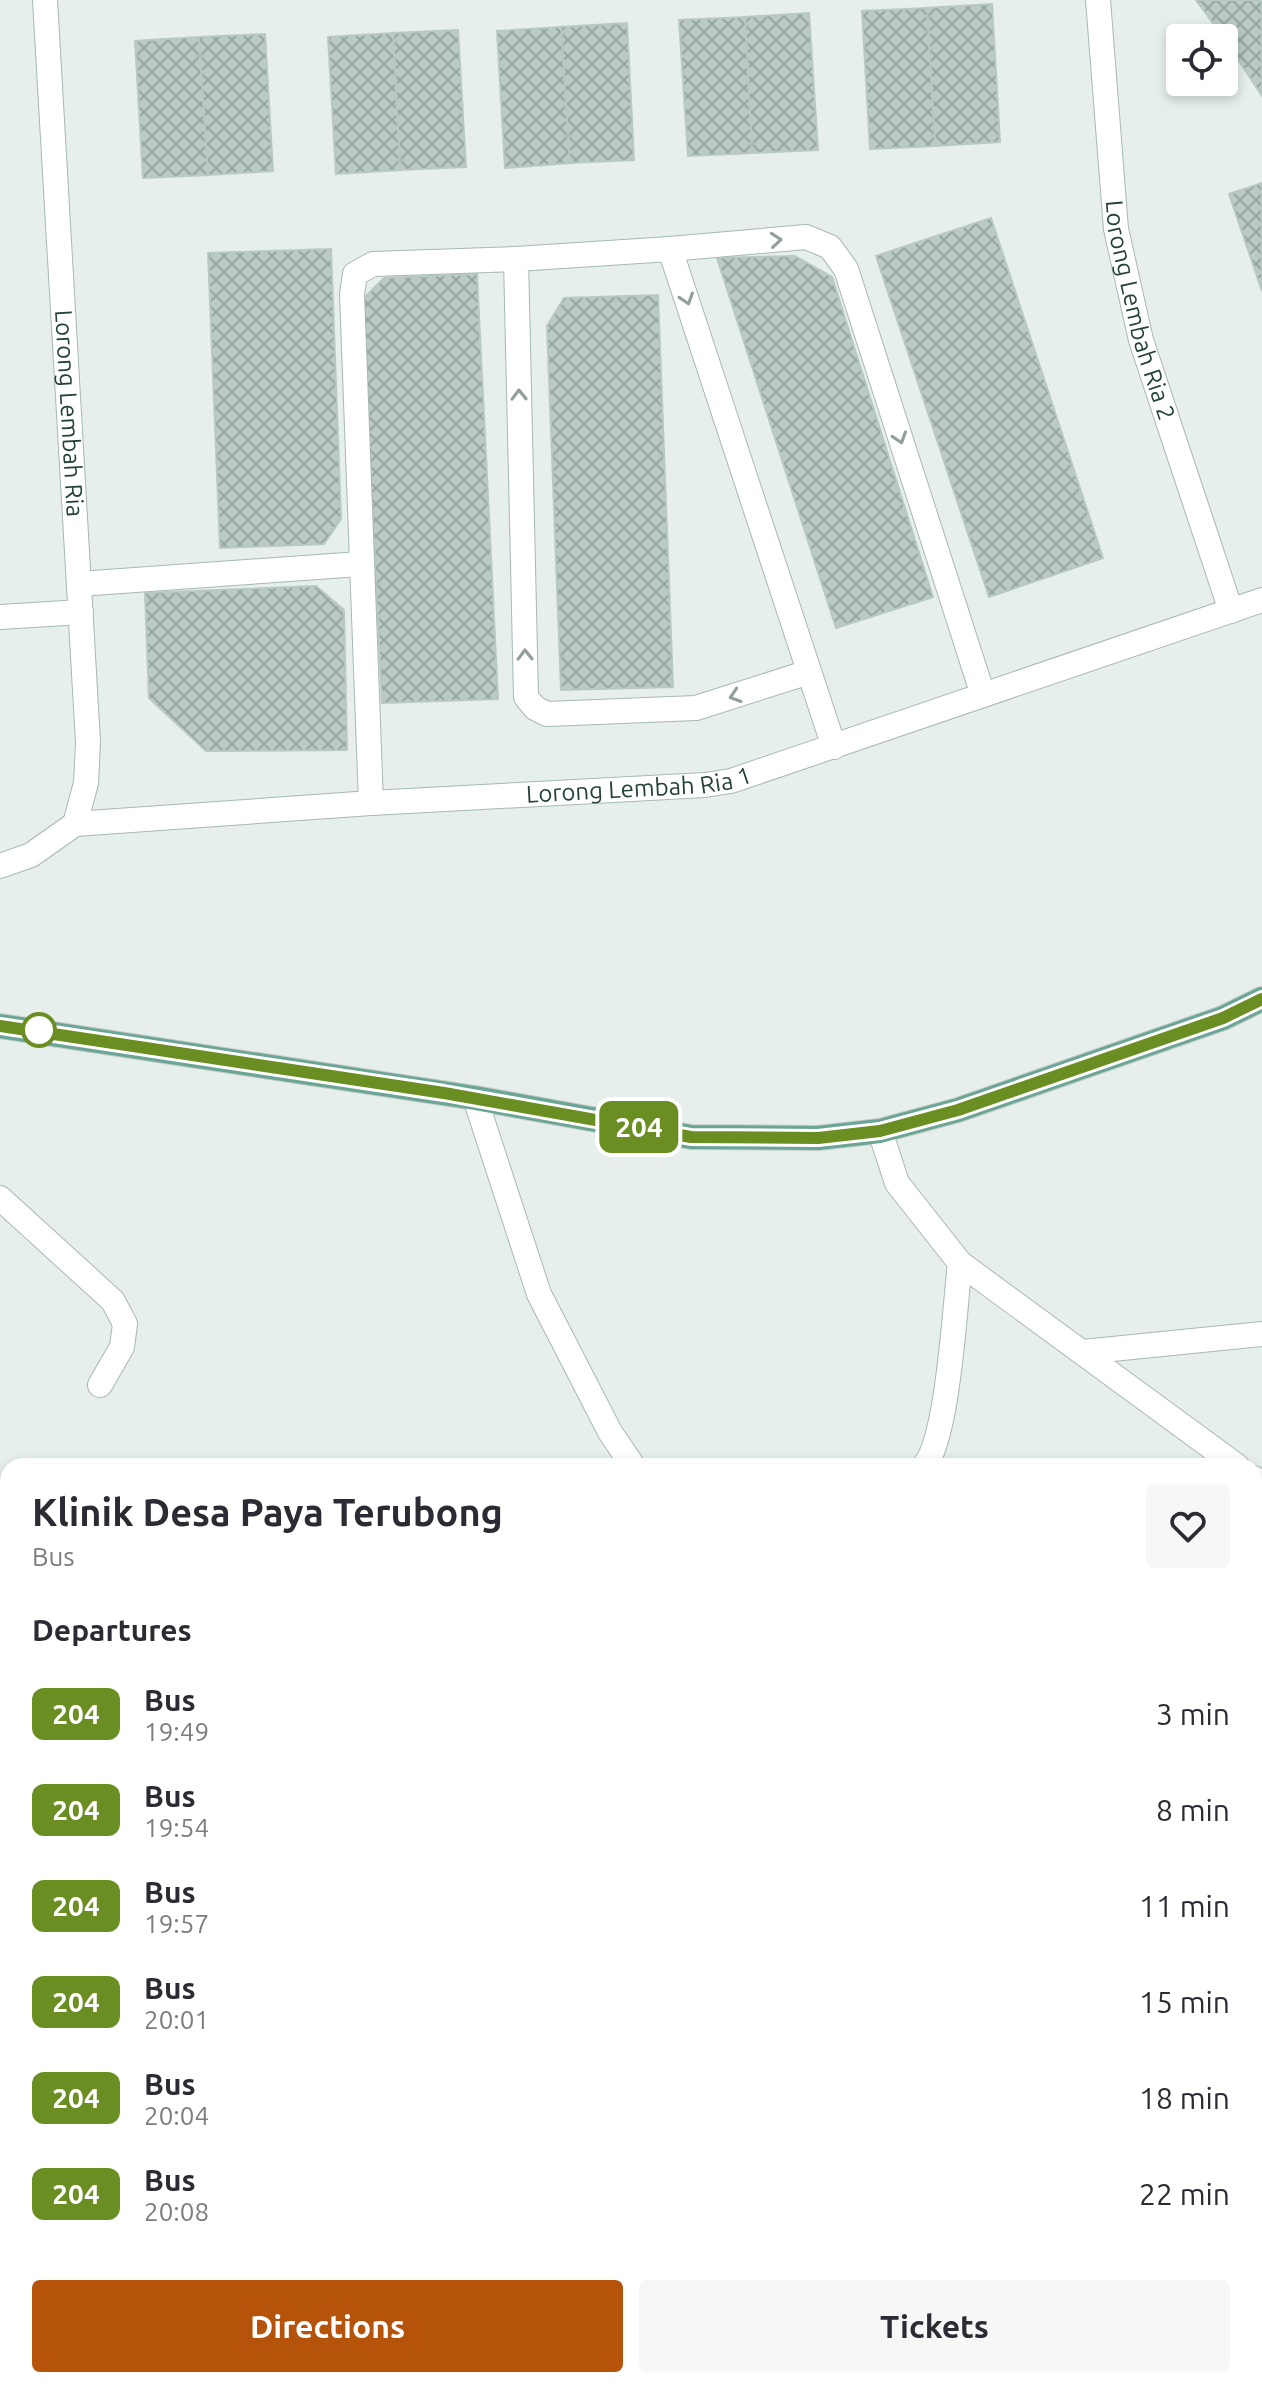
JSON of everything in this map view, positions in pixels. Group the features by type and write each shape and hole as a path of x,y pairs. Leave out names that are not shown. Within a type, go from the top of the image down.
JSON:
{"main road":[{"path":"0,1026 169,1049 475,1098 691,1137 818,1138 880,1131 958,1110 1223,1018 1262,999"}],"street":[{"name":"Lorong Lembah Ria","path":"45,0 88,742 86,783 75,824"},
{"name":"Lorong Lembah Ria 2","path":"1098,0 1119,243 1141,340 1231,611"},
{"path":"371,803 352,294 355,274 373,264 516,259 806,237 830,247 846,269 983,695"},
{"path":"670,249 834,747"},
{"path":"516,259 526,697 535,708 547,714 696,708 809,672"},
{"path":"79,584 360,564"},
{"name":"Lorong Lembah Ria 1","path":"75,824 731,781 1262,600"},
{"path":"0,617 81,612"},
{"path":"0,866 31,855 75,824"},
{"path":"475,1098 539,1294 610,1432 628,1458"},
{"path":"880,1131 897,1183 960,1263 1226,1458"},
{"path":"0,1198 113,1301 125,1324 122,1347 100,1385"},
{"path":"931,1458 941,1426 960,1263"},
{"path":"1083,1352 1262,1334"}],"building":[{"path":"1196,0 1262,0 1262,96 1238,59 1238,24 1214,24"},
{"path":"992,4 1000,142 935,146 927,8"},
{"path":"927,8 935,146 870,149 862,11"},
{"path":"809,13 818,150 752,153 745,17"},
{"path":"745,17 752,153 688,156 679,20"},
{"path":"627,23 634,160 570,163 561,27"},
{"path":"561,27 570,163 505,168 497,31"},
{"path":"458,30 466,167 400,170 393,33"},
{"path":"393,33 400,170 336,174 328,37"},
{"path":"265,34 273,171 208,175 199,37"},
{"path":"199,37 208,175 143,178 135,41"},
{"path":"1262,183 1262,291 1229,194"},
{"path":"991,218 1103,558 989,597 876,256"},
{"path":"331,249 341,519 324,544 220,548 208,253"},
{"path":"795,256 832,277 933,597 836,628 717,258"},
{"path":"477,274 498,699 382,703 362,300 384,278"},
{"path":"658,295 673,687 561,690 547,326 564,298"},
{"path":"316,586 344,610 347,750 206,751 149,698 145,593"}],"bus line":[{"name":"204","path":"0,1026 169,1049 444,1093 691,1137 818,1138 880,1131 958,1110 1223,1018 1262,999"}]}
